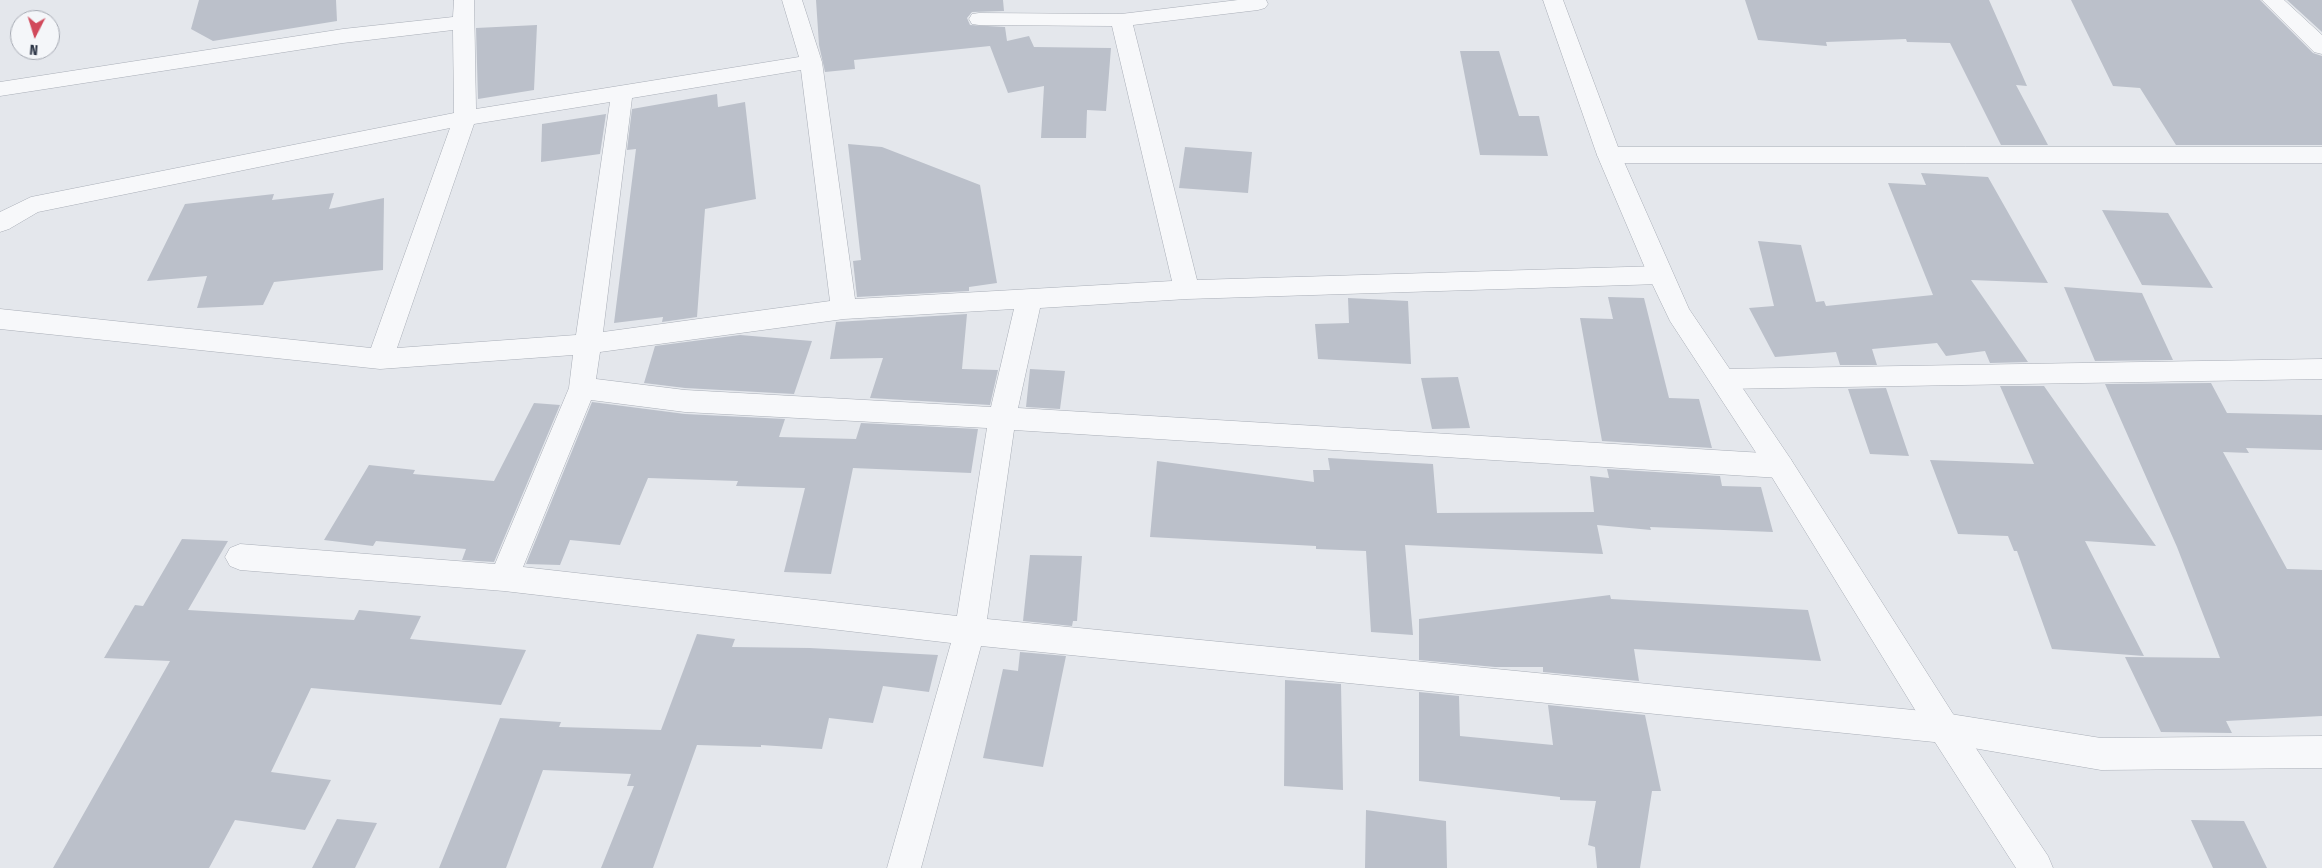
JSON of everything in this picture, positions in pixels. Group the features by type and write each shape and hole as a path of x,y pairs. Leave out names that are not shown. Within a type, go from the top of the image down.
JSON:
{"street":[{"path":"380,359 465,118 464,0"},
{"path":"792,0 811,62 844,309"},
{"path":"1553,0 1609,155 1660,275 1679,314 1780,466 1944,728 2036,868"},
{"path":"2272,0 2322,48"},
{"path":"978,19 1121,20 1258,4"},
{"path":"1121,20 1187,290"},
{"path":"0,89 342,36 463,22"},
{"path":"0,224 31,205 465,118 811,62"},
{"path":"504,578 582,388 622,93"},
{"path":"1609,155 2322,155"},
{"path":"0,319 380,359 587,344 844,309 1187,290 1660,275"},
{"path":"904,868 970,631 1002,418 1029,299"},
{"path":"1722,379 2322,369"},
{"path":"582,388 685,401 1002,418 1780,466"},
{"path":"240,557 504,578 970,631 1944,728 2101,754 2322,752"}],"building":[{"path":"199,0 336,0 337,21 213,41 191,29"},
{"path":"816,0 1003,0 1004,11 972,12 967,18 970,25 1005,27 1007,41 1029,36 1034,47 1111,48 1106,111 1087,110 1086,138 1041,138 1044,86 1008,93 990,46 854,60 855,69 825,72 819,45"},
{"path":"1745,0 1989,0 2027,86 2016,85 2048,145 2001,145 1950,43 1907,42 1906,39 1826,42 1827,46 1758,40"},
{"path":"2071,0 2260,0 2313,53 2322,56 2322,145 2176,145 2140,88 2113,86"},
{"path":"2287,0 2322,0 2322,32"},
{"path":"537,25 534,90 478,99 476,28"},
{"path":"1460,51 1499,51 1519,116 1539,116 1548,156 1480,155"},
{"path":"717,94 718,107 745,102 756,199 705,209 697,317 662,322 663,317 614,323 636,149 627,150 632,109"},
{"path":"606,114 600,154 541,162 542,124"},
{"path":"848,144 882,147 980,185 997,283 969,287 969,291 857,297 853,261 861,260"},
{"path":"1185,147 1252,152 1248,193 1179,188"},
{"path":"1921,173 1988,177 2048,283 1971,280 2028,362 1990,363 1985,351 1946,356 1937,343 1872,349 1877,365 1840,365 1836,352 1775,357 1749,308 1774,306 1758,241 1801,245 1816,302 1824,301 1826,306 1933,295 1888,183 1926,185"},
{"path":"334,193 329,209 384,198 383,270 274,282 263,305 197,308 207,276 147,281 185,204 274,194 272,200"},
{"path":"2102,210 2168,213 2213,288 2142,285"},
{"path":"2064,287 2142,293 2173,360 2095,361"},
{"path":"1608,297 1644,298 1669,398 1699,399 1712,448 1602,441 1580,318 1613,319"},
{"path":"1348,298 1408,301 1411,364 1318,359 1315,324 1349,323"},
{"path":"967,314 962,369 998,370 990,405 870,398 883,358 830,359 836,322"},
{"path":"740,335 812,341 794,394 685,388 644,383 655,346"},
{"path":"1030,369 1065,371 1060,409 1026,407"},
{"path":"1458,377 1470,428 1432,429 1421,378"},
{"path":"2211,383 2227,413 2322,415 2322,450 2246,448 2249,453 2223,452 2287,569 2322,570 2322,716 2226,721 2232,733 2161,732 2125,657 2220,658 2177,547 2105,384"},
{"path":"2000,386 2044,386 2156,546 2085,541 2144,656 2052,649 2017,551 2014,551 2008,536 1958,534 1930,460 2034,464"},
{"path":"1886,388 1909,456 1870,454 1848,389"},
{"path":"592,402 685,414 785,419 779,437 856,439 861,423 978,429 971,473 853,468 831,574 784,572 805,488 736,486 738,481 648,478 620,545 570,540 560,565 526,564"},
{"path":"534,403 560,405 494,562 462,560 466,549 376,541 373,546 324,540 369,465 415,470 413,474 494,481"},
{"path":"1328,458 1433,464 1437,513 1594,512 1590,476 1609,478 1607,469 1720,476 1722,486 1761,487 1773,532 1650,527 1651,530 1597,525 1603,554 1405,545 1413,635 1371,632 1366,551 1316,549 1316,546 1150,537 1157,461 1314,482 1313,470 1330,470"},
{"path":"182,539 228,541 188,610 354,620 359,610 421,616 410,639 526,650 501,705 311,688 271,772 331,780 305,830 235,820 209,868 53,868 170,661 104,658 135,605 143,606"},
{"path":"1030,555 1082,556 1077,621 1073,621 1072,626 1023,621"},
{"path":"1610,595 1611,599 1808,610 1821,661 1634,649 1639,681 1543,672 1543,667 1495,667 1419,660 1419,619"},
{"path":"697,634 735,639 732,647 810,648 938,655 929,692 883,686 873,723 829,718 822,749 761,745 761,747 697,745 653,868 601,868 634,786 627,786 631,774 543,770 506,868 439,868 500,718 561,722 559,727 661,730"},
{"path":"1020,652 1066,656 1043,767 983,758 1003,669 1018,671"},
{"path":"1285,680 1341,684 1343,790 1284,786"},
{"path":"1419,692 1459,696 1460,736 1553,745 1548,705 1645,715 1661,791 1652,791 1640,868 1597,868 1595,847 1588,845 1596,801 1560,800 1560,797 1419,781"},
{"path":"1366,810 1446,821 1447,868 1365,868"},
{"path":"337,819 377,823 355,868 312,868"},
{"path":"2191,820 2244,821 2267,868 2213,868"}]}
